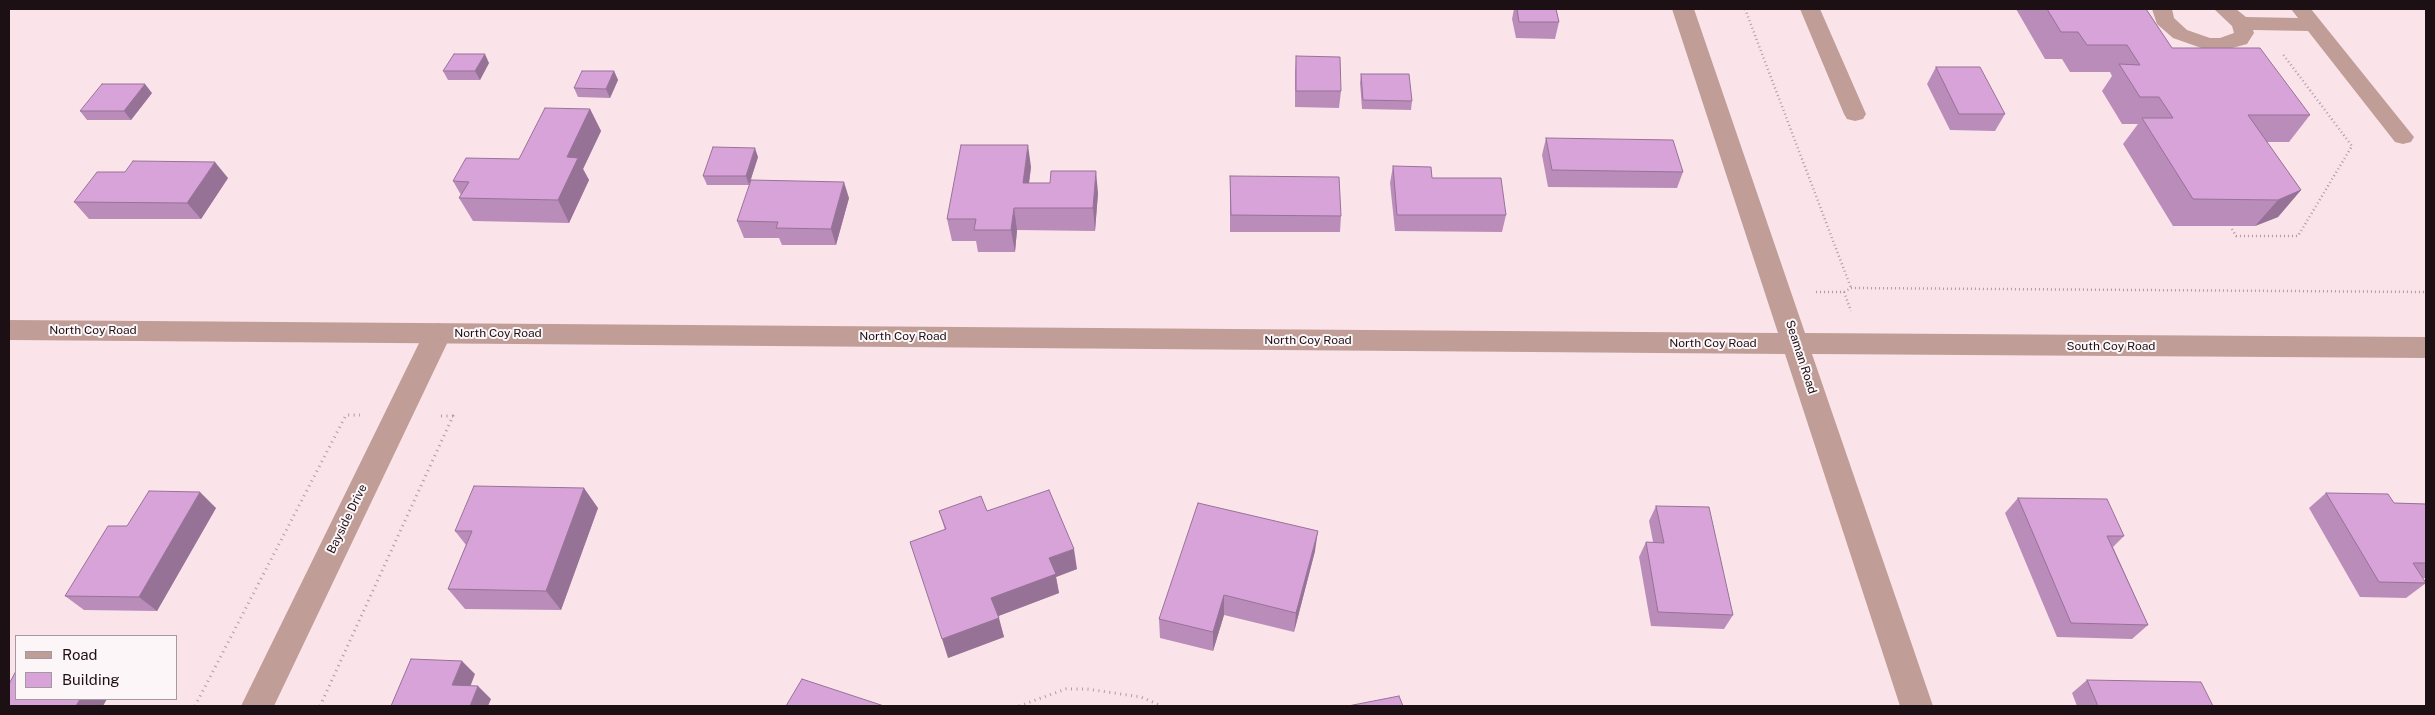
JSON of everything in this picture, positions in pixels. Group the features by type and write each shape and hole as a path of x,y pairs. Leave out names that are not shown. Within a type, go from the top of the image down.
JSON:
{"street":[{"name":"Seaman Road","path":"1684,9 1780,292 1916,706"},
{"name":"North Coy Road","path":"9,330 1797,344"},
{"name":"Bayside Drive","path":"257,706 438,333"},
{"name":"South Coy Road","path":"1797,344 2426,348"}],"lane":[{"path":"1810,9 1855,114"},
{"path":"2162,9 2164,20 2170,27 2180,34 2207,44 2221,45 2240,40 2251,23"},
{"path":"2224,9 2251,23 2314,25"},
{"path":"2301,9 2403,137"}],"path":[{"path":"1745,9 1851,288"},
{"path":"2232,229 2236,236 2298,236 2352,146 2251,23"},
{"path":"1780,292 1844,292 1851,288 2426,292"},
{"path":"1844,292 1864,344"},
{"path":"195,706 346,415"},
{"path":"320,706 452,416"},
{"path":"1019,706 1066,689 1087,689 1132,695 1162,706"}],"building":[{"path":"1517,9 1556,9 1559,22 1519,22"},
{"path":"2047,9 2146,9 2172,48 2260,48 2310,115 2248,115 2301,190 2278,200 2193,199 2142,118 2173,118 2159,97 2140,97 2119,64 2140,65 2127,45 2087,45 2078,32 2061,32"},
{"path":"454,54 485,54 475,71 443,71"},
{"path":"1296,56 1340,57 1341,91 1296,91"},
{"path":"1936,67 1980,67 2005,114 1959,114"},
{"path":"582,71 614,71 606,89 574,88"},
{"path":"1361,74 1409,74 1412,101 1363,100"},
{"path":"102,84 145,84 124,111 80,111"},
{"path":"545,108 590,109 567,157 578,158 558,200 459,198 469,182 453,181 466,158 519,159"},
{"path":"1546,138 1673,140 1683,172 1552,170"},
{"path":"961,145 1028,145 1023,183 1050,183 1051,171 1096,171 1093,208 1014,208 1011,230 974,230 976,219 947,219"},
{"path":"713,147 755,148 746,176 703,176"},
{"path":"133,161 215,162 187,203 74,202 97,172 125,172"},
{"path":"1393,166 1431,167 1432,178 1501,178 1506,215 1397,215"},
{"path":"1230,176 1339,177 1341,216 1231,215"},
{"path":"751,180 844,182 831,229 776,228 778,222 737,221"},
{"path":"474,486 584,488 546,591 448,589 472,531 455,531"},
{"path":"1049,490 1074,549 1049,558 1056,574 991,598 999,618 942,639 910,542 946,529 939,511 981,496 987,511"},
{"path":"149,491 200,492 139,597 65,596 108,526 127,526"},
{"path":"2326,493 2388,494 2394,503 2426,504 2426,563 2413,563 2426,583 2379,582"},
{"path":"2018,498 2107,499 2124,536 2107,536 2148,625 2071,623"},
{"path":"1198,503 1318,531 1296,613 1224,595 1213,632 1159,619"},
{"path":"1656,506 1709,507 1733,615 1658,612 1646,542 1664,543"},
{"path":"411,659 462,661 452,685 478,686 470,706 391,706"},
{"path":"15,673 15,700 79,700 76,706 9,706 9,684"},
{"path":"802,679 884,706 786,706"},
{"path":"2087,680 2201,682 2213,706 2098,706"},
{"path":"1399,696 1403,706 1348,706"}]}
